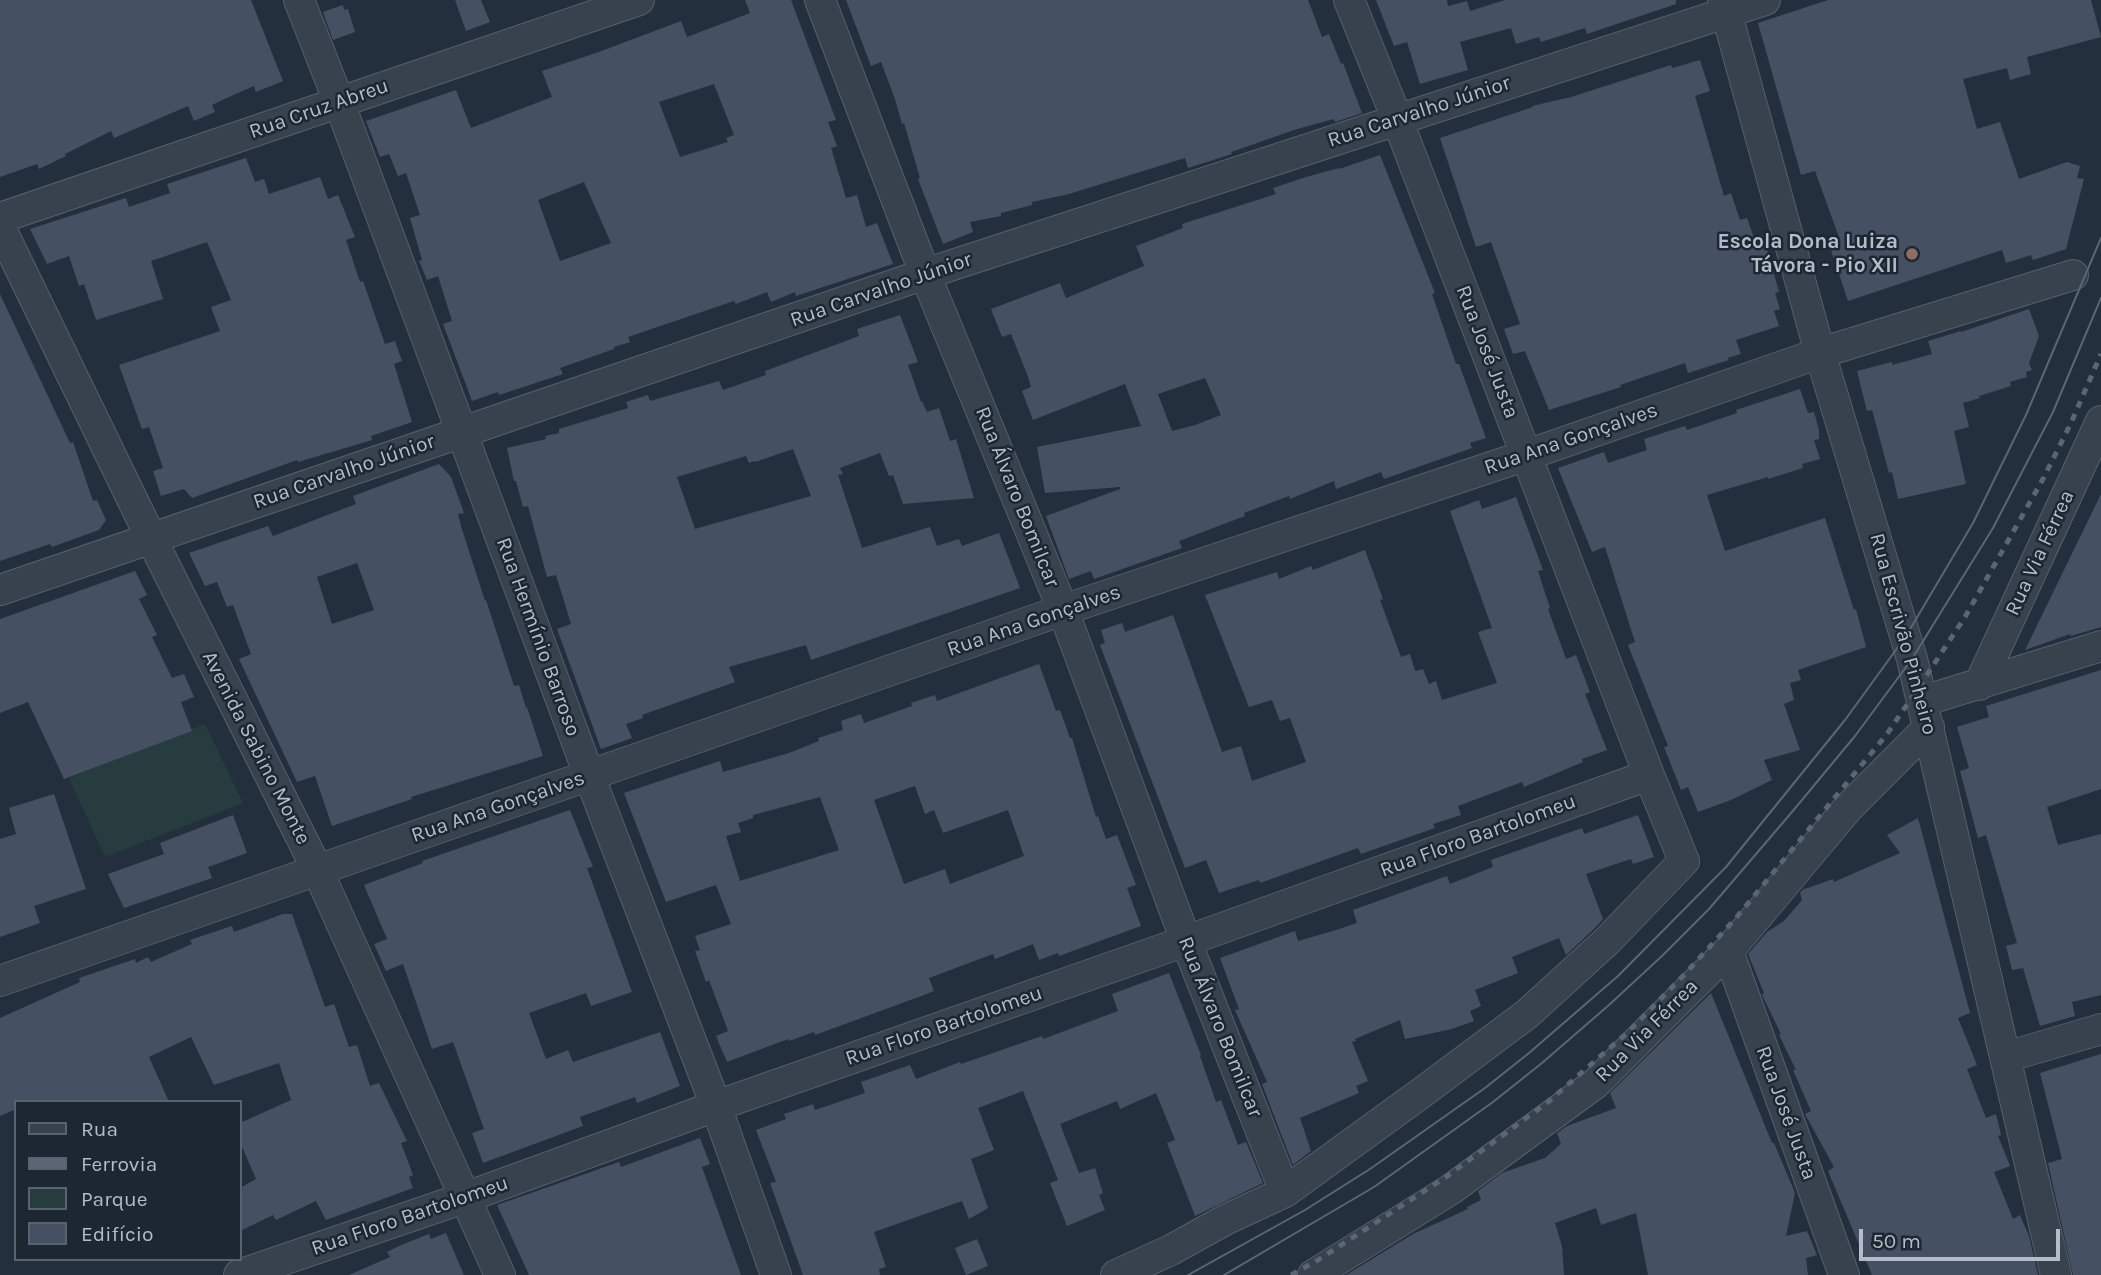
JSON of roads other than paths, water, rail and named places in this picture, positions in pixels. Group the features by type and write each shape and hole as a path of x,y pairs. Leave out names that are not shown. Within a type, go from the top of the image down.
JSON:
{"street":[{"name":"Rua Hermínio Barroso","path":"299,0 716,1106 776,1275"},
{"name":"Rua Cruz Abreu","path":"0,218 639,0"},
{"name":"Rua Álvaro Bomilcar","path":"820,0 925,274 1063,610 1186,941 1285,1192"},
{"name":"Rua José Justa","path":"1285,1192 1527,1014 1606,942 1684,861 1349,0"},
{"name":"Rua Carvalho Júnior","path":"0,590 925,274 1397,119 1724,7 1765,0"},
{"name":"Rua Escrivão Pinheiro","path":"1724,7 1820,354 1900,614 1926,714 2056,1275"},
{"name":"Avenida Sabino Monte","path":"0,227 151,538 317,869 500,1275"},
{"name":"Rua Ana Gonçalves","path":"0,981 1063,610 1820,354 2073,275"},
{"name":"Rua Via Férrea","path":"1979,685 2101,421"},
{"path":"1926,714 1979,685 2101,646"},
{"name":"Rua Via Férrea","path":"1313,1275 1450,1190 1596,1083 1728,951 1926,714"},
{"name":"Rua Floro Bartolomeu","path":"239,1275 464,1198 1649,775"},
{"name":"Rua José Justa","path":"1728,951 1844,1275"},
{"path":"2006,1057 2101,1029"},
{"path":"1116,1275 1285,1192"}],"tram line":[{"path":"1188,1275 1305,1210 1370,1169 1485,1088 1618,976 1726,867 1845,720 1906,636 1973,523 2026,415 2101,238"},
{"path":"1224,1275 1374,1187 1493,1102 1609,1005 1709,909 1855,736 1912,659 1993,528 2053,412 2101,298"}],"railway":[{"path":"1291,1275 1446,1177 1548,1102 1627,1033 1736,918 1887,734 1965,617 2043,479 2101,354"}],"place":[{"name":"Escola Dona Luiza Távora - Pio XII","path":"1912,254"}]}
